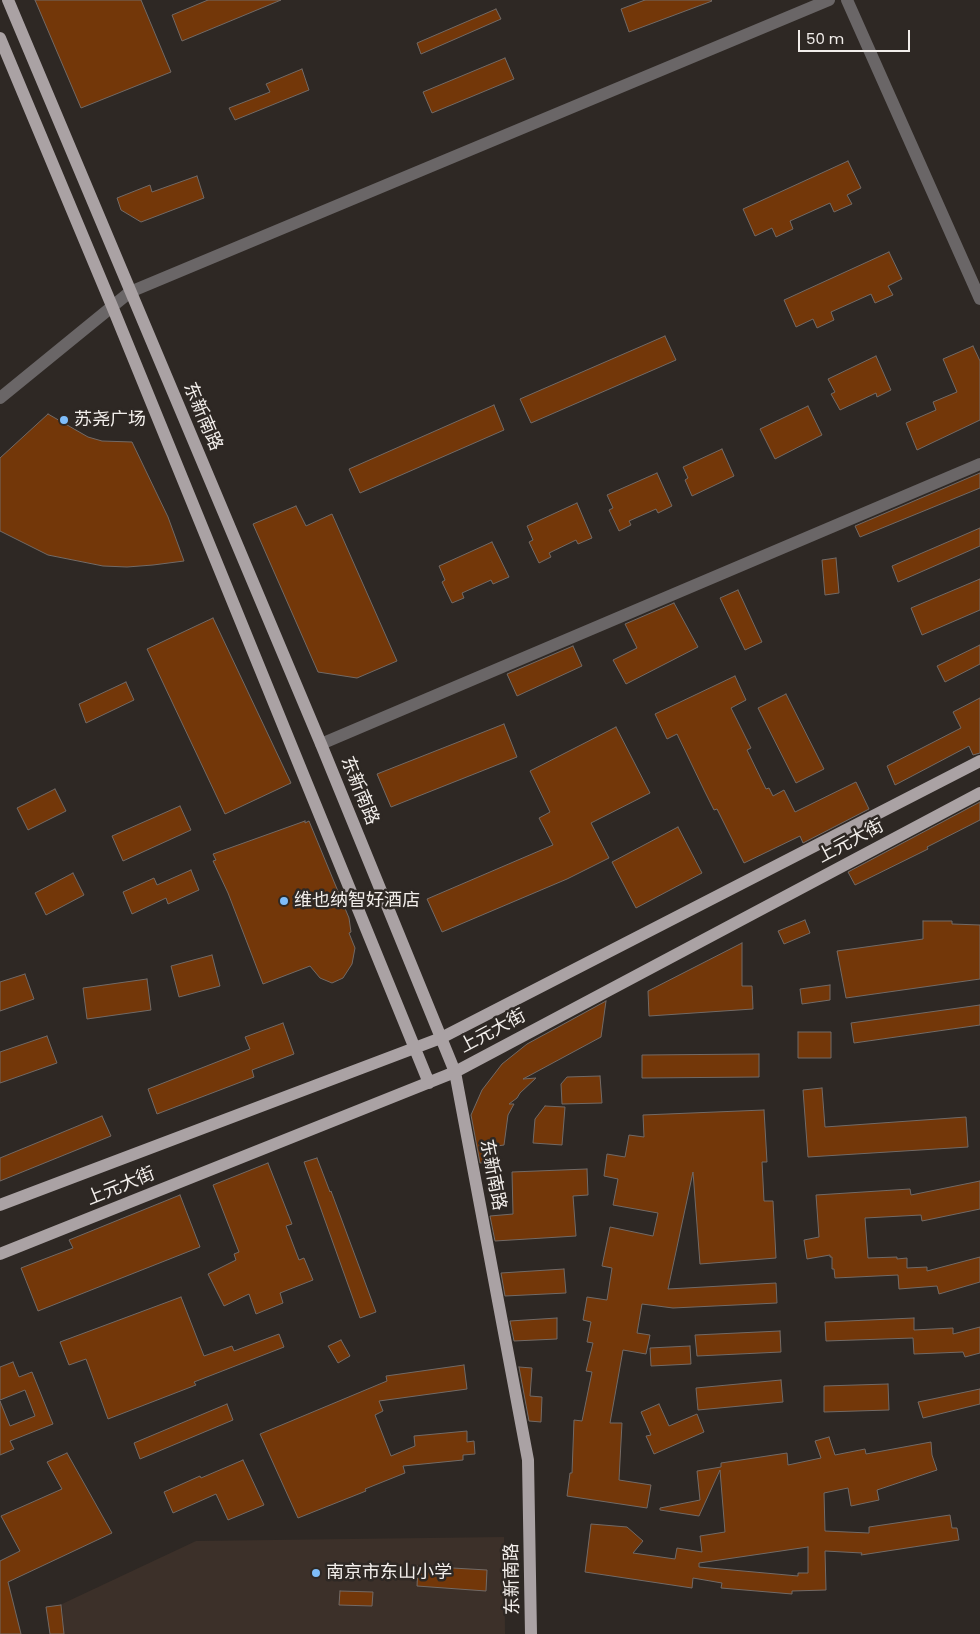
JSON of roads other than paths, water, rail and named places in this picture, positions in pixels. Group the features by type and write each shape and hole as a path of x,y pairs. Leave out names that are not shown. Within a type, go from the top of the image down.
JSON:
{"main road":[{"name":"东新南路","path":"8,0 321,744 455,1072 528,1460 531,1634"},
{"path":"0,38 112,306 416,1047 429,1083"},
{"name":"上元大街","path":"0,1205 441,1038 980,761"},
{"name":"上元大街","path":"0,1254 455,1072 980,793"}],"street":[{"path":"0,398 130,292 829,0"},
{"path":"848,0 980,299"},
{"path":"321,744 980,464"}],"place":[{"name":"苏尧广场","path":"64,420"},
{"name":"维也纳智好酒店","path":"284,901"},
{"name":"南京市东山小学","path":"316,1573"}]}
